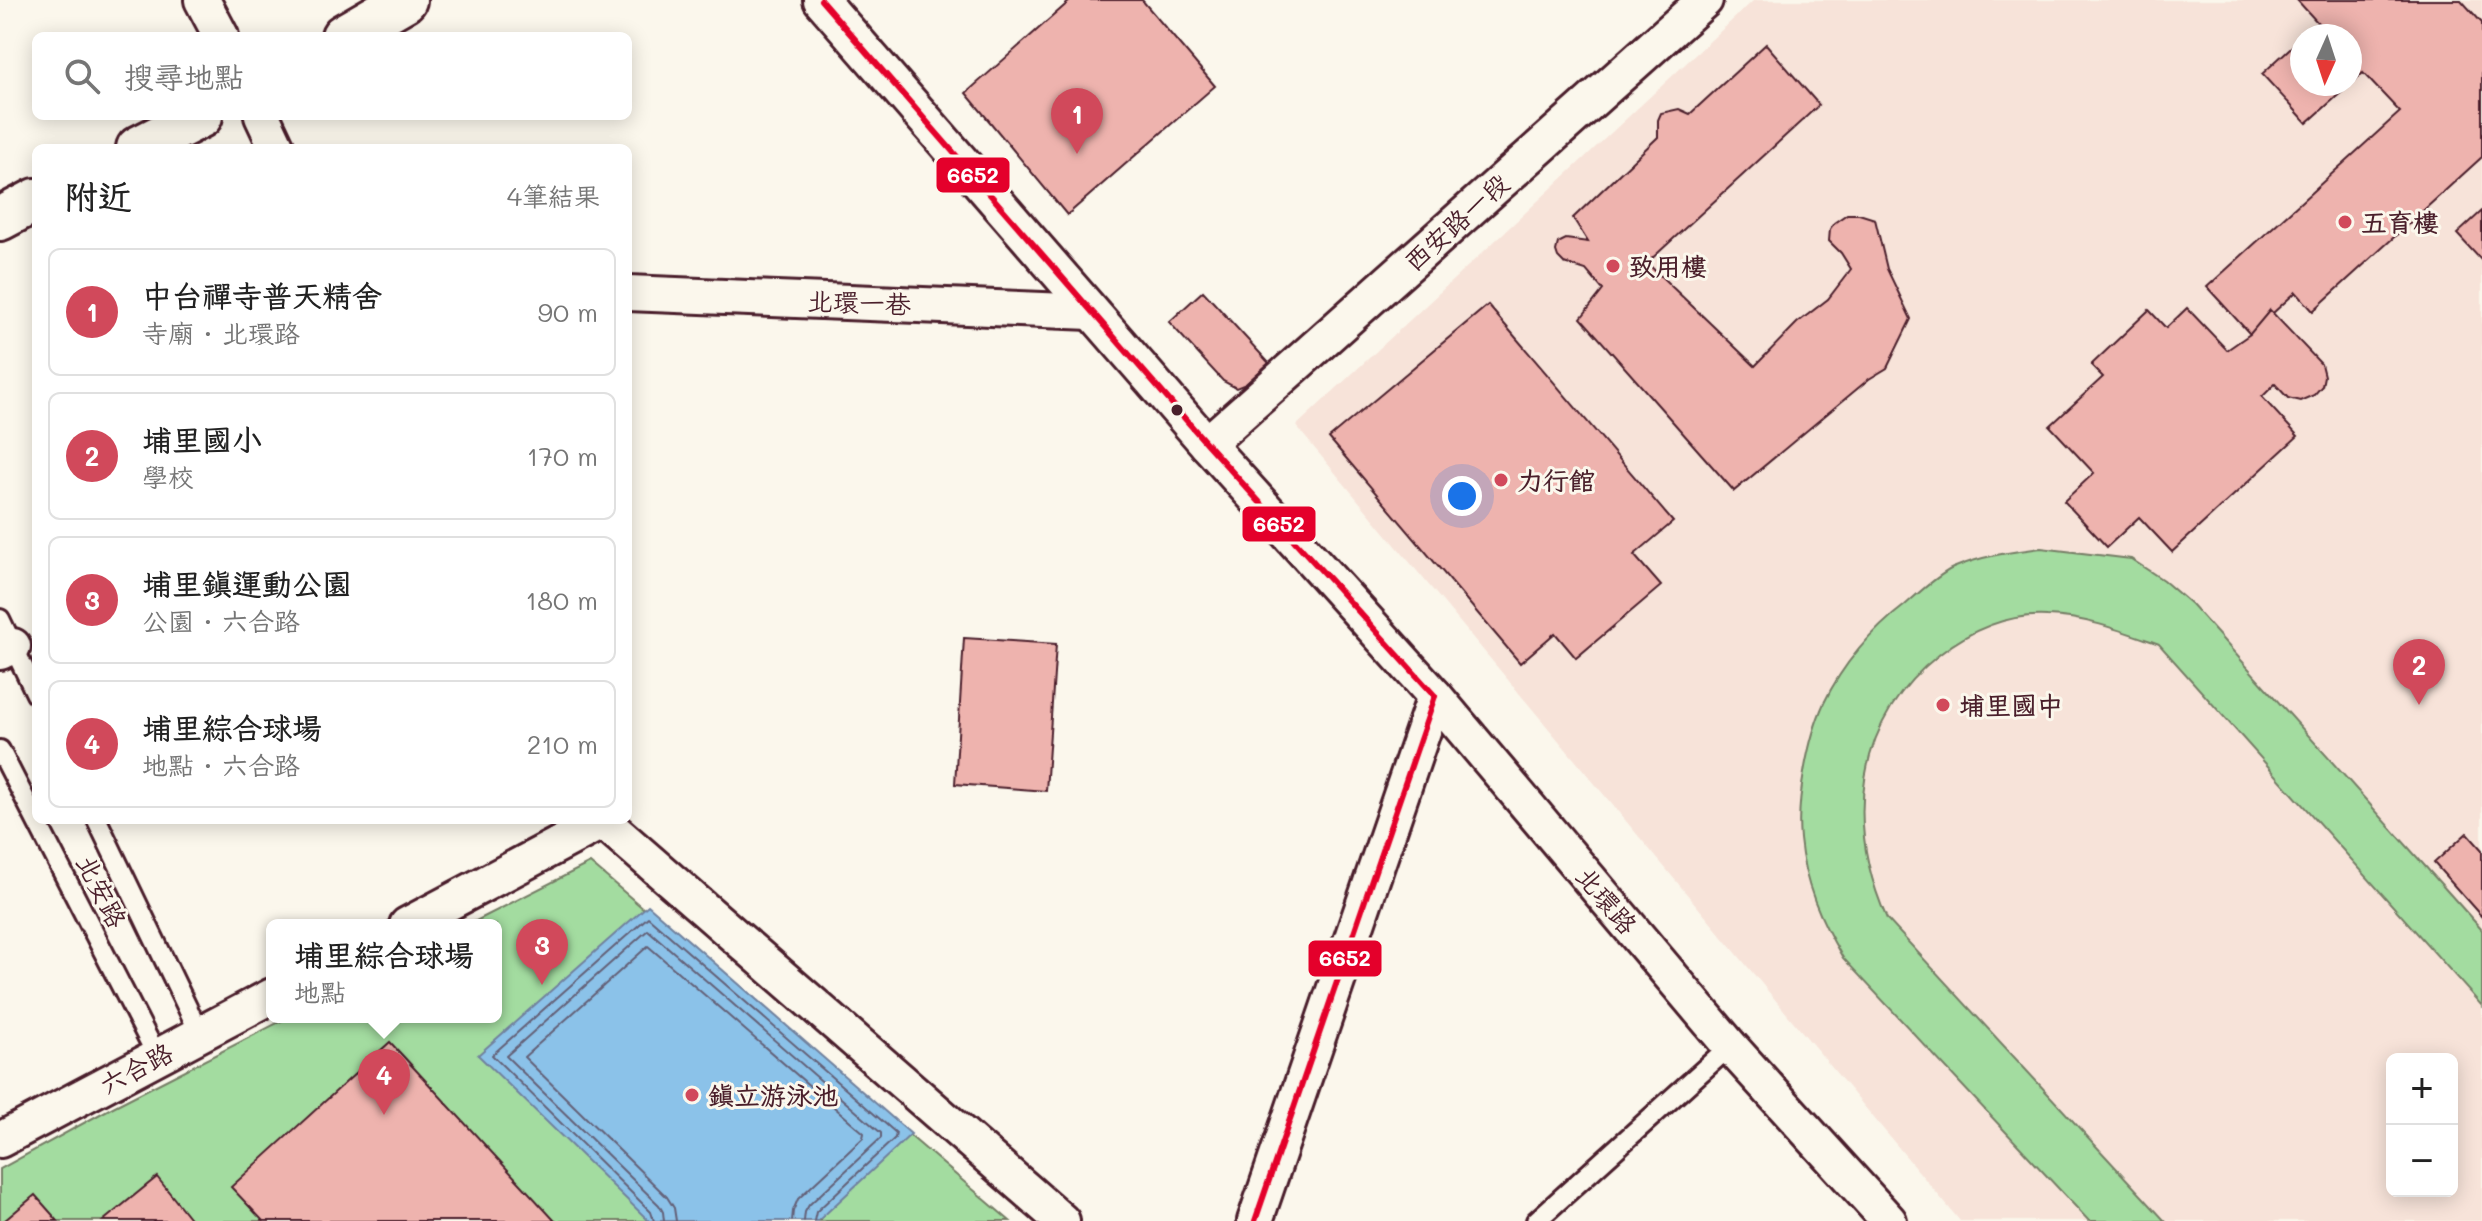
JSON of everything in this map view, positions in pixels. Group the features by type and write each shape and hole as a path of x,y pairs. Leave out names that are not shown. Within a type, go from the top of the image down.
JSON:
{"street":[{"path":"202,0 219,32"},
{"path":"350,32 405,0"},
{"name":"北環路","path":"821,0 1207,444 1435,696 1730,1046 1889,1221"},
{"name":"西安路一段","path":"1207,444 1705,0"},
{"path":"146,144 193,120"},
{"path":"264,120 275,144"},
{"path":"0,219 32,202"},
{"name":"北環一巷","path":"632,293 1091,312"},
{"path":"1255,1221 1435,696"},
{"path":"418,919 597,824"},
{"path":"606,824 1062,1221"},
{"name":"六合路","path":"0,1140 266,999"}],"lane":[{"path":"4,639 32,687"},
{"name":"北安路","path":"0,750 32,812"},
{"name":"北安路","path":"38,824 157,1056"},
{"name":"北安路","path":"99,824 200,1034"},
{"path":"1536,1221 1730,1046"}],"shaded area":[{"name":"埔里國中","path":"1754,0 2482,0 2482,1221 1960,1221 1296,426"}],"green space":[{"path":"2041,548 2131,559 2191,604 2482,930 2482,1006 2159,644 2090,622 2032,616 1990,625 1940,654 1911,681 1890,710 1874,742 1866,776 1863,811 1865,847 1887,919 2165,1221 2089,1221 1843,958 1815,901 1802,855 1799,824 1808,751 1818,717 1831,689 1859,649 1881,626 1947,571 1985,557"},
{"path":"590,863 1010,1221 0,1221 0,1169 277,1023 502,1023 502,919 480,919"}],"water":[{"name":"鎮立游泳池","path":"648,905 911,1134 818,1221 649,1221 478,1055"}],"building":[{"path":"1071,0 1142,0 1215,86 1067,215 966,93"},
{"name":"五育樓","path":"2297,0 2461,0 2482,23 2482,157 2313,311 2296,292 2250,334 2207,287 2400,112 2362,74 2362,24 2318,23"},
{"name":"致用樓","path":"1766,44 1819,105 1647,263 1755,366 1797,323 1828,299 1851,269 1829,241 1830,229 1847,214 1859,214 1875,219 1887,269 1911,319 1887,368 1869,379 1734,491 1581,318 1603,290 1586,270 1564,263 1556,251 1558,243 1566,239 1588,242 1573,218 1658,137 1661,113 1679,109 1690,114"},
{"name":"五育樓","path":"2290,48 2290,96 2337,96 2307,123 2262,74"},
{"name":"五育樓","path":"2482,211 2482,261 2457,234"},
{"path":"1203,291 1269,363 1246,384 1236,388 1223,381 1169,322"},
{"name":"力行館","path":"1488,305 1673,522 1634,555 1661,586 1576,658 1555,633 1520,663 1329,438"},
{"path":"2187,308 2227,350 2250,334 2270,310 2321,364 2324,376 2322,386 2314,395 2300,401 2288,398 2275,384 2262,397 2298,436 2172,552 2139,517 2107,547 2064,501 2094,473 2050,426 2103,377 2091,365 2149,310 2166,328"},
{"path":"964,638 1056,644 1046,791 955,784"},
{"path":"2467,833 2482,850 2482,917 2434,863"},
{"path":"390,1042 555,1221 263,1221 231,1187"},
{"path":"157,1177 192,1221 103,1221"},
{"path":"35,1195 58,1221 4,1221"}],"transit line":[{"name":"6652","path":"821,0 1207,444 1435,696"},
{"name":"6652","path":"1255,1221 1435,696"}],"place":[{"name":"中台禪寺普天精舍","path":"1077,154"},
{"name":"五育樓","path":"2345,222"},
{"name":"致用樓","path":"1613,266"},
{"name":"力行館","path":"1501,480"},
{"name":"埔里國中","path":"1943,705"},
{"name":"埔里國小","path":"2419,705"},
{"name":"埔里鎮運動公園","path":"542,985"},
{"name":"鎮立游泳池","path":"692,1095"},
{"name":"埔里綜合球場","path":"384,1115"}]}
